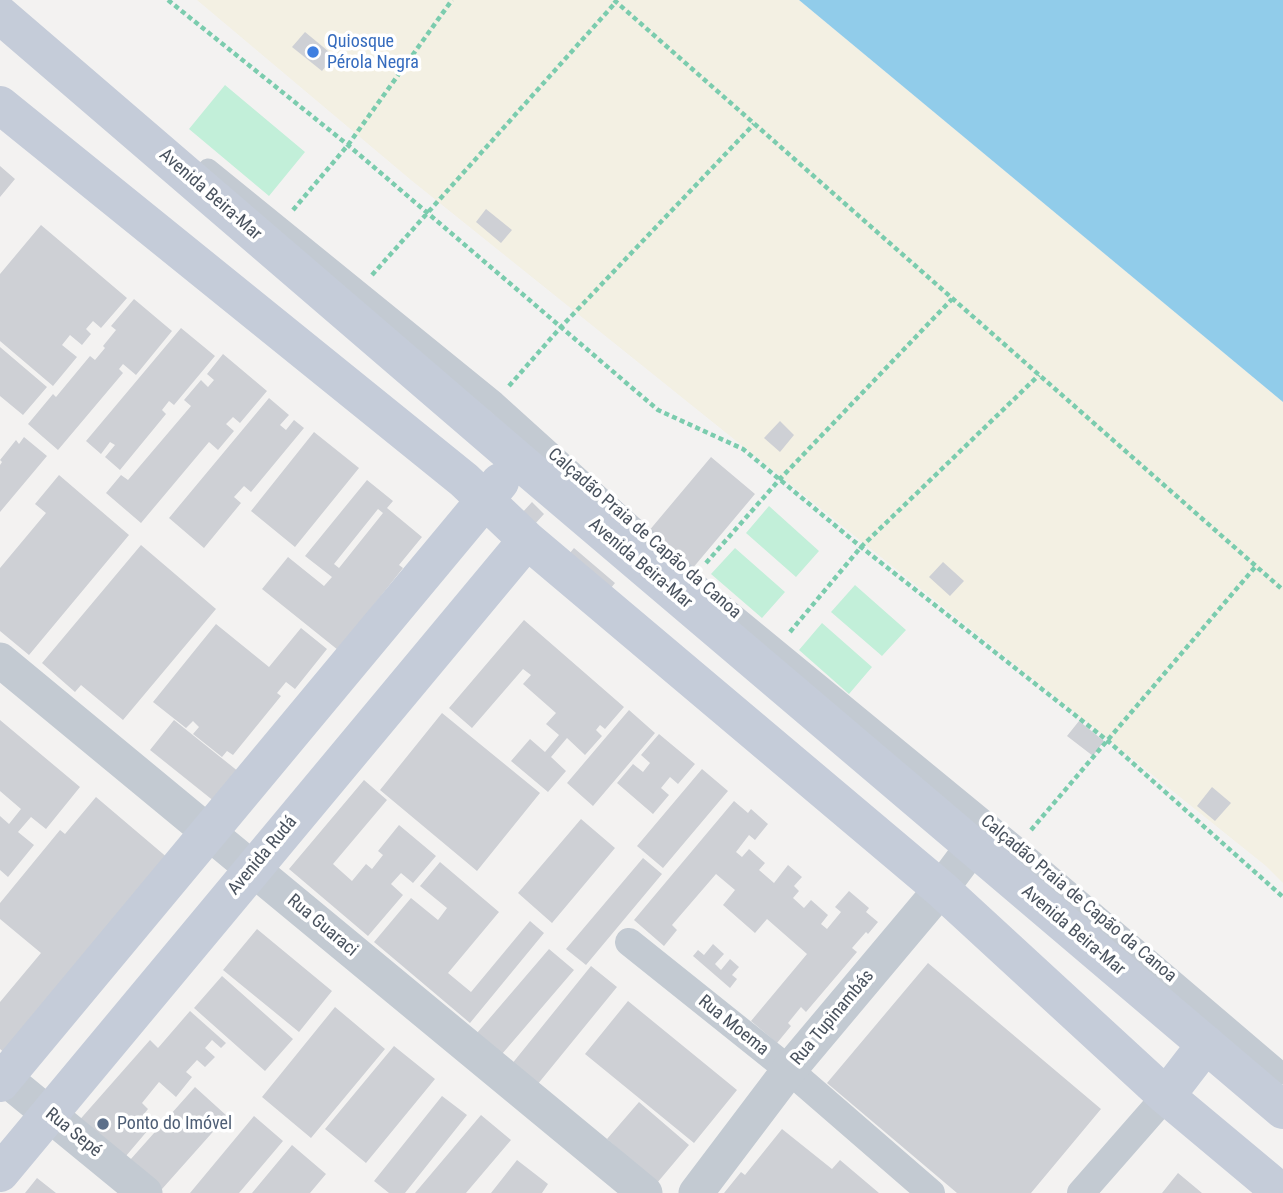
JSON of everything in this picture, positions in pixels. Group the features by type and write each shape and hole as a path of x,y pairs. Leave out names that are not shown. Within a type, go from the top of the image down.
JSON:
{"main road":[{"name":"Avenida Beira-Mar","path":"0,15 519,461 1283,1110"},
{"path":"0,106 464,480 527,540 941,889 1166,1096 1282,1193"},
{"path":"2,1078 519,461"},
{"name":"Avenida Rudá","path":"0,1173 527,540"},
{"path":"1166,1096 1206,1044"}],"street":[{"name":"Calçadão Praia de Capão da Canoa","path":"0,0 495,402 692,580 1017,847 1283,1074"},
{"name":"Rua Guaraci","path":"0,660 645,1193"},
{"name":"Rua Tupinambás","path":"696,1193 789,1070 941,889 973,846"},
{"name":"Rua Moema","path":"629,942 789,1070 931,1193"},
{"name":"Rua Sepé","path":"2,1078 145,1193"},
{"path":"1081,1193 1166,1096"}],"path":[{"path":"168,0 348,145 658,410 743,449 861,547 1108,741 1283,897"},
{"path":"279,227 348,145 452,0"},
{"path":"358,291 615,1 1283,590"},
{"path":"495,402 560,328 754,124"},
{"path":"692,580 779,480 952,299"},
{"path":"776,649 861,547 1039,375"},
{"path":"1017,847 1256,566"}],"green space":[{"path":"225,85 305,152 269,196 189,129"},
{"path":"769,506 819,551 796,577 746,533"},
{"path":"735,548 785,592 762,618 711,574"},
{"path":"855,585 906,630 882,656 831,612"},
{"path":"822,623 872,667 849,694 799,650"}],"sand":[{"path":"197,0 799,0 1283,402 1283,883 1266,866 411,180"}],"water":[{"path":"799,0 1283,0 1283,402"}],"building":[{"name":"Quiosque Pérola Negra","path":"305,32 334,56 322,71 292,47"},
{"path":"0,166 15,179 0,197"},
{"path":"486,209 512,230 501,243 476,222"},
{"path":"41,225 127,298 101,328 93,321 86,329 91,334 82,345 70,335 62,345 77,357 53,386 0,341 0,274"},
{"path":"134,299 172,331 136,375 123,364 119,369 123,373 58,450 28,424 53,394 56,397 90,356 95,360 116,330 111,326"},
{"path":"181,328 215,356 174,405 169,401 162,410 166,414 120,470 105,457 115,445 110,442 101,454 86,441"},
{"path":"0,347 47,387 23,415 0,396"},
{"path":"223,354 267,391 240,423 233,417 226,424 234,431 218,450 209,442 141,523 106,493 121,475 128,480 191,406 184,400 201,380 208,387 214,380 207,374"},
{"path":"269,398 289,415 280,425 286,430 294,420 304,428 251,492 244,486 234,497 241,503 204,548 169,518"},
{"path":"780,421 794,435 780,452 764,438"},
{"path":"314,432 359,468 295,547 251,511"},
{"path":"24,437 47,456 0,512 0,460 16,440 19,444"},
{"path":"711,457 755,494 692,569 648,532"},
{"path":"59,475 129,535 29,655 0,631 0,568 46,513 35,504"},
{"path":"367,480 393,501 387,508 422,537 399,565 403,568 338,650 262,589 288,557 324,586 332,577 305,556","holes":["378,509 383,513 339,568 334,564"]},
{"path":"532,502 544,514 534,525 521,514"},
{"path":"141,545 216,609 123,720 81,685 75,692 42,663"},
{"path":"574,548 615,583 600,601 559,566"},
{"path":"943,562 964,581 950,596 929,577"},
{"path":"524,620 624,707 605,729 600,725 596,730 602,736 585,755 567,738 551,757 566,771 548,792 511,761 530,739 545,752 559,735 546,724 556,713 523,684 531,675 523,669 472,728 449,708"},
{"path":"216,624 269,667 301,628 327,649 295,689 286,682 277,693 281,696 233,755 227,751 222,757 193,734 199,727 193,721 186,728 153,702"},
{"path":"629,710 655,733 593,806 567,783"},
{"path":"442,713 540,793 477,871 380,790"},
{"path":"0,720 80,787 46,829 31,817 18,832 34,845 8,877 0,870 0,816 9,824 21,809 0,791"},
{"path":"174,720 239,772 215,802 150,750"},
{"path":"1079,721 1104,741 1093,756 1067,736"},
{"path":"659,734 695,764 678,784 670,777 661,788 669,795 653,814 617,783 633,764 643,772 650,763 641,755"},
{"path":"702,769 728,791 663,868 637,846"},
{"path":"364,780 387,800 333,864 352,881 366,864 372,869 383,855 378,851 399,825 436,856 413,883 401,873 391,884 403,895 368,936 289,869"},
{"path":"1212,787 1231,803 1215,821 1197,806"},
{"path":"96,797 169,859 7,1055 0,1049 0,1002 41,953 0,919 0,903 60,830 65,834"},
{"path":"734,801 748,813 751,809 768,824 755,840 749,835 736,852 742,857 749,849 765,863 759,870 774,883 788,865 802,877 794,886 799,891 793,898 804,908 811,900 828,915 821,924 827,929 841,912 835,907 849,891 869,908 866,912 878,922 852,948 857,952 806,1012 801,1007 788,1023 791,1026 777,1043 751,1021 807,954 767,919 755,933 723,905 735,890 716,874 672,925 677,930 664,946 634,920"},
{"path":"581,819 615,848 552,923 518,893"},
{"path":"643,858 662,874 586,965 566,949"},
{"path":"440,862 499,912 448,973 471,992 530,921 544,933 470,1023 374,942 411,898 438,920 447,908 420,886"},
{"path":"257,929 332,991 299,1032 223,970"},
{"path":"713,944 724,954 715,964 721,970 730,959 739,967 732,975 737,979 730,988 693,956 698,950 704,955"},
{"path":"549,949 574,970 502,1054 477,1033"},
{"path":"928,963 1101,1109 1031,1193 957,1193 827,1083"},
{"path":"591,966 617,987 537,1085 511,1065"},
{"path":"222,976 293,1039 265,1071 194,1008"},
{"path":"628,1001 737,1090 694,1143 585,1054"},
{"path":"335,1007 385,1049 311,1138 262,1097"},
{"path":"190,1011 226,1043 221,1048 212,1040 205,1048 215,1057 205,1067 197,1060 186,1072 192,1077 176,1097 159,1082 142,1103 148,1109 144,1114 154,1123 120,1163 76,1124 150,1040 158,1048"},
{"path":"394,1046 435,1079 366,1163 325,1129"},
{"path":"195,1087 227,1116 162,1189 130,1160"},
{"path":"442,1096 467,1115 405,1193 389,1193 374,1181"},
{"path":"639,1102 689,1145 657,1183 607,1139"},
{"path":"481,1115 511,1140 466,1193 415,1193"},
{"path":"254,1116 283,1141 239,1193 190,1193"},
{"path":"782,1129 832,1169 840,1160 879,1193 724,1193 741,1172 745,1175"},
{"path":"292,1145 326,1174 310,1193 252,1193"},
{"path":"517,1160 548,1184 542,1193 491,1193"},
{"path":"1178,1173 1202,1193 1162,1193"},
{"path":"37,1178 56,1193 25,1193"}],"place":[{"name":"Quiosque Pérola Negra","path":"313,52"},
{"name":"Ponto do Imóvel","path":"103,1124"}]}
